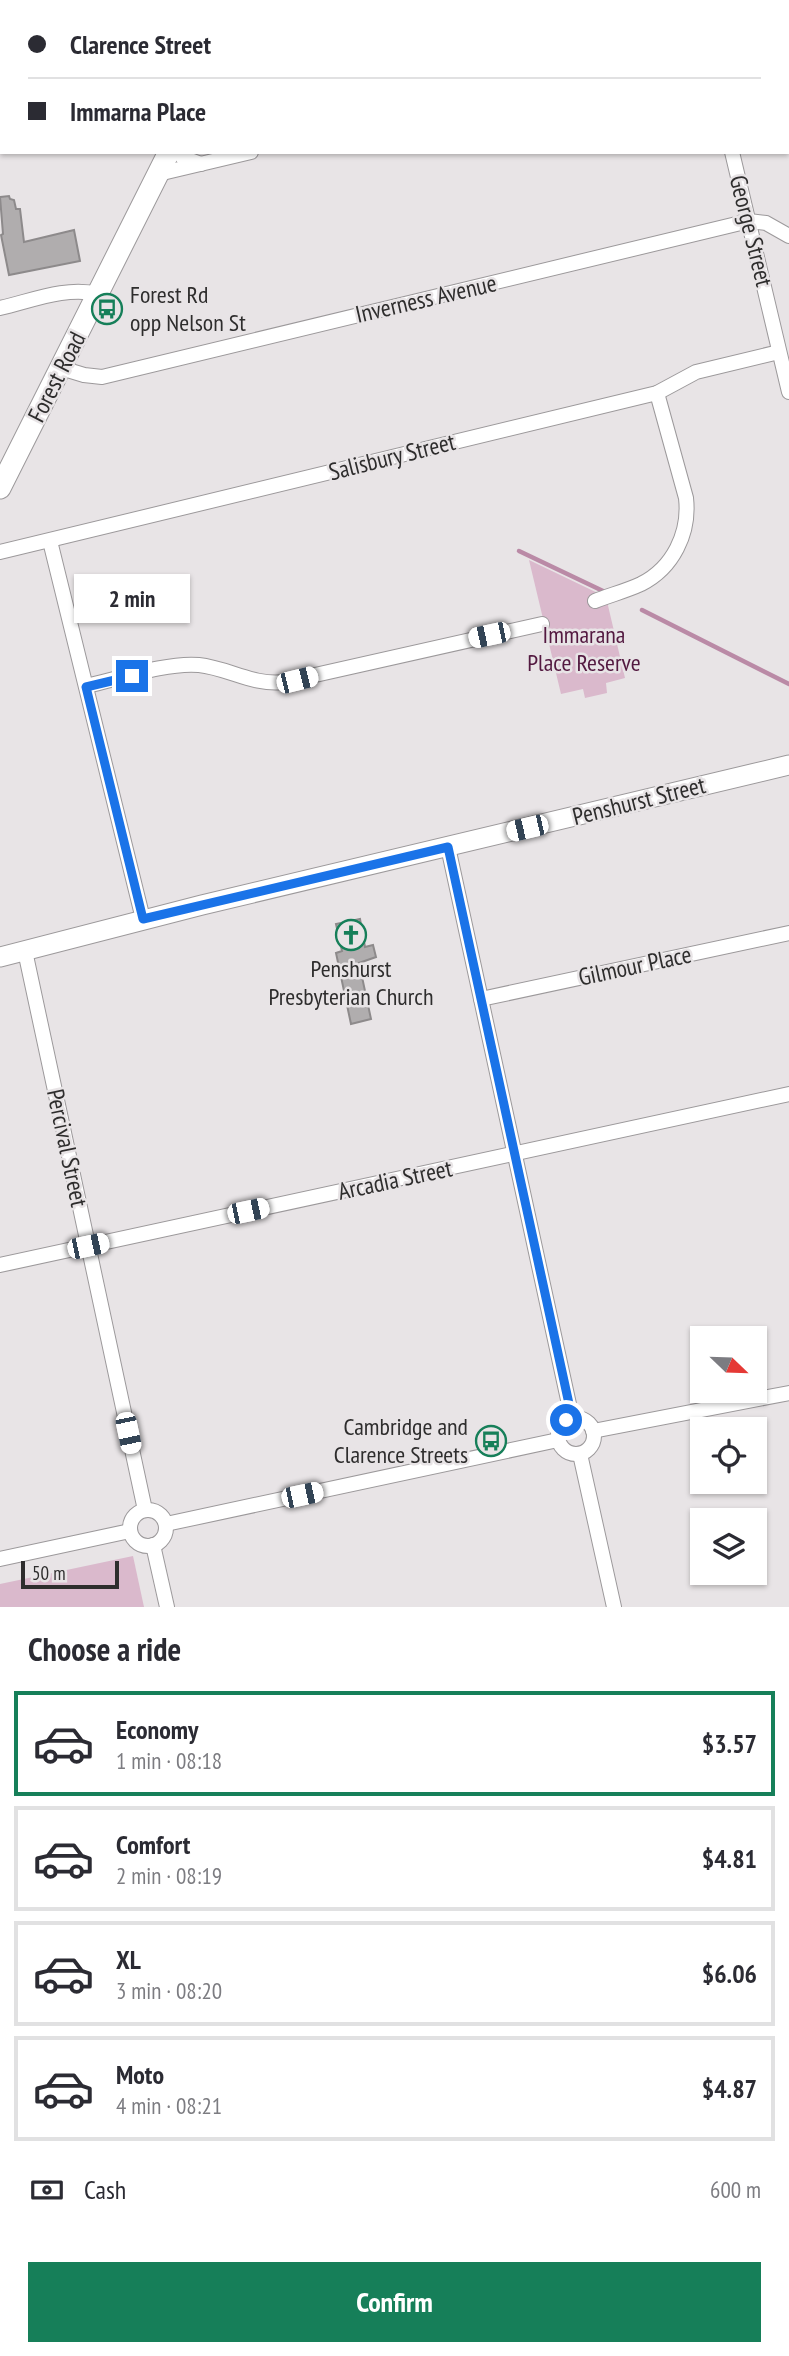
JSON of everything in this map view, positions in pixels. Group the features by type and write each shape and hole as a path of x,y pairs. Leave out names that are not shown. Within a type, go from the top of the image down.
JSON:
{"main road":[{"name":"Forest Road","path":"0,488 168,154"},
{"name":"Penshurst Street","path":"0,957 143,919 789,765"}],"street":[{"path":"181,154 182,157 201,164"},
{"path":"158,174 243,154"},
{"name":"George Street","path":"732,154 789,392"},
{"path":"749,221 766,223 789,236"},
{"name":"Inverness Avenue","path":"61,369 90,377 102,377 749,221"},
{"path":"0,308 69,292 85,291 97,295"},
{"name":"Salisbury Street","path":"0,552 657,393 696,372 779,352"},
{"path":"595,601 641,584 655,575 673,555 684,532 686,498 657,393"},
{"path":"50,541 143,919"},
{"path":"86,687 189,665 212,667 252,680 276,683 542,624"},
{"path":"448,847 572,1418"},
{"name":"Gilmour Place","path":"481,999 789,933"},
{"name":"Percival Street","path":"25,951 145,1510"},
{"name":"Arcadia Street","path":"0,1265 789,1094"},
{"path":"593,1431 789,1393"},
{"path":"572,1418 583,1419 593,1431 592,1443 580,1454 564,1450 558,1440 562,1424 572,1418"},
{"path":"166,1524 558,1440"},
{"path":"580,1454 614,1607"},
{"path":"145,1510 160,1514 166,1524 162,1539 147,1546 136,1541 130,1525 135,1515 145,1510"},
{"path":"0,1559 131,1531"},
{"path":"153,1545 167,1607"}],"green space":[{"name":"Immarana Place Reserve","path":"529,560 606,597 625,678 606,683 607,693 585,698 583,689 561,694"},
{"path":"133,1556 144,1607 0,1607 0,1584"}],"building":[{"path":"9,196 14,200 16,209 20,209 24,242 74,230 80,261 9,275 1,235 0,197"},
{"path":"360,919 365,947 373,945 376,957 359,963 371,1019 351,1024 336,953 342,951 336,924"}],"waterway":[{"path":"519,551 603,591"},
{"path":"642,610 789,684"}],"place":[{"name":"Forest Rd opp Nelson St","path":"107,309"},
{"name":"Penshurst Presbyterian Church","path":"351,935"},
{"name":"Cambridge and Clarence Streets","path":"491,1441"}],"route":[{"path":"132,676 86,687 143,919 448,847 571,1413 572,1418 566,1420"}]}
